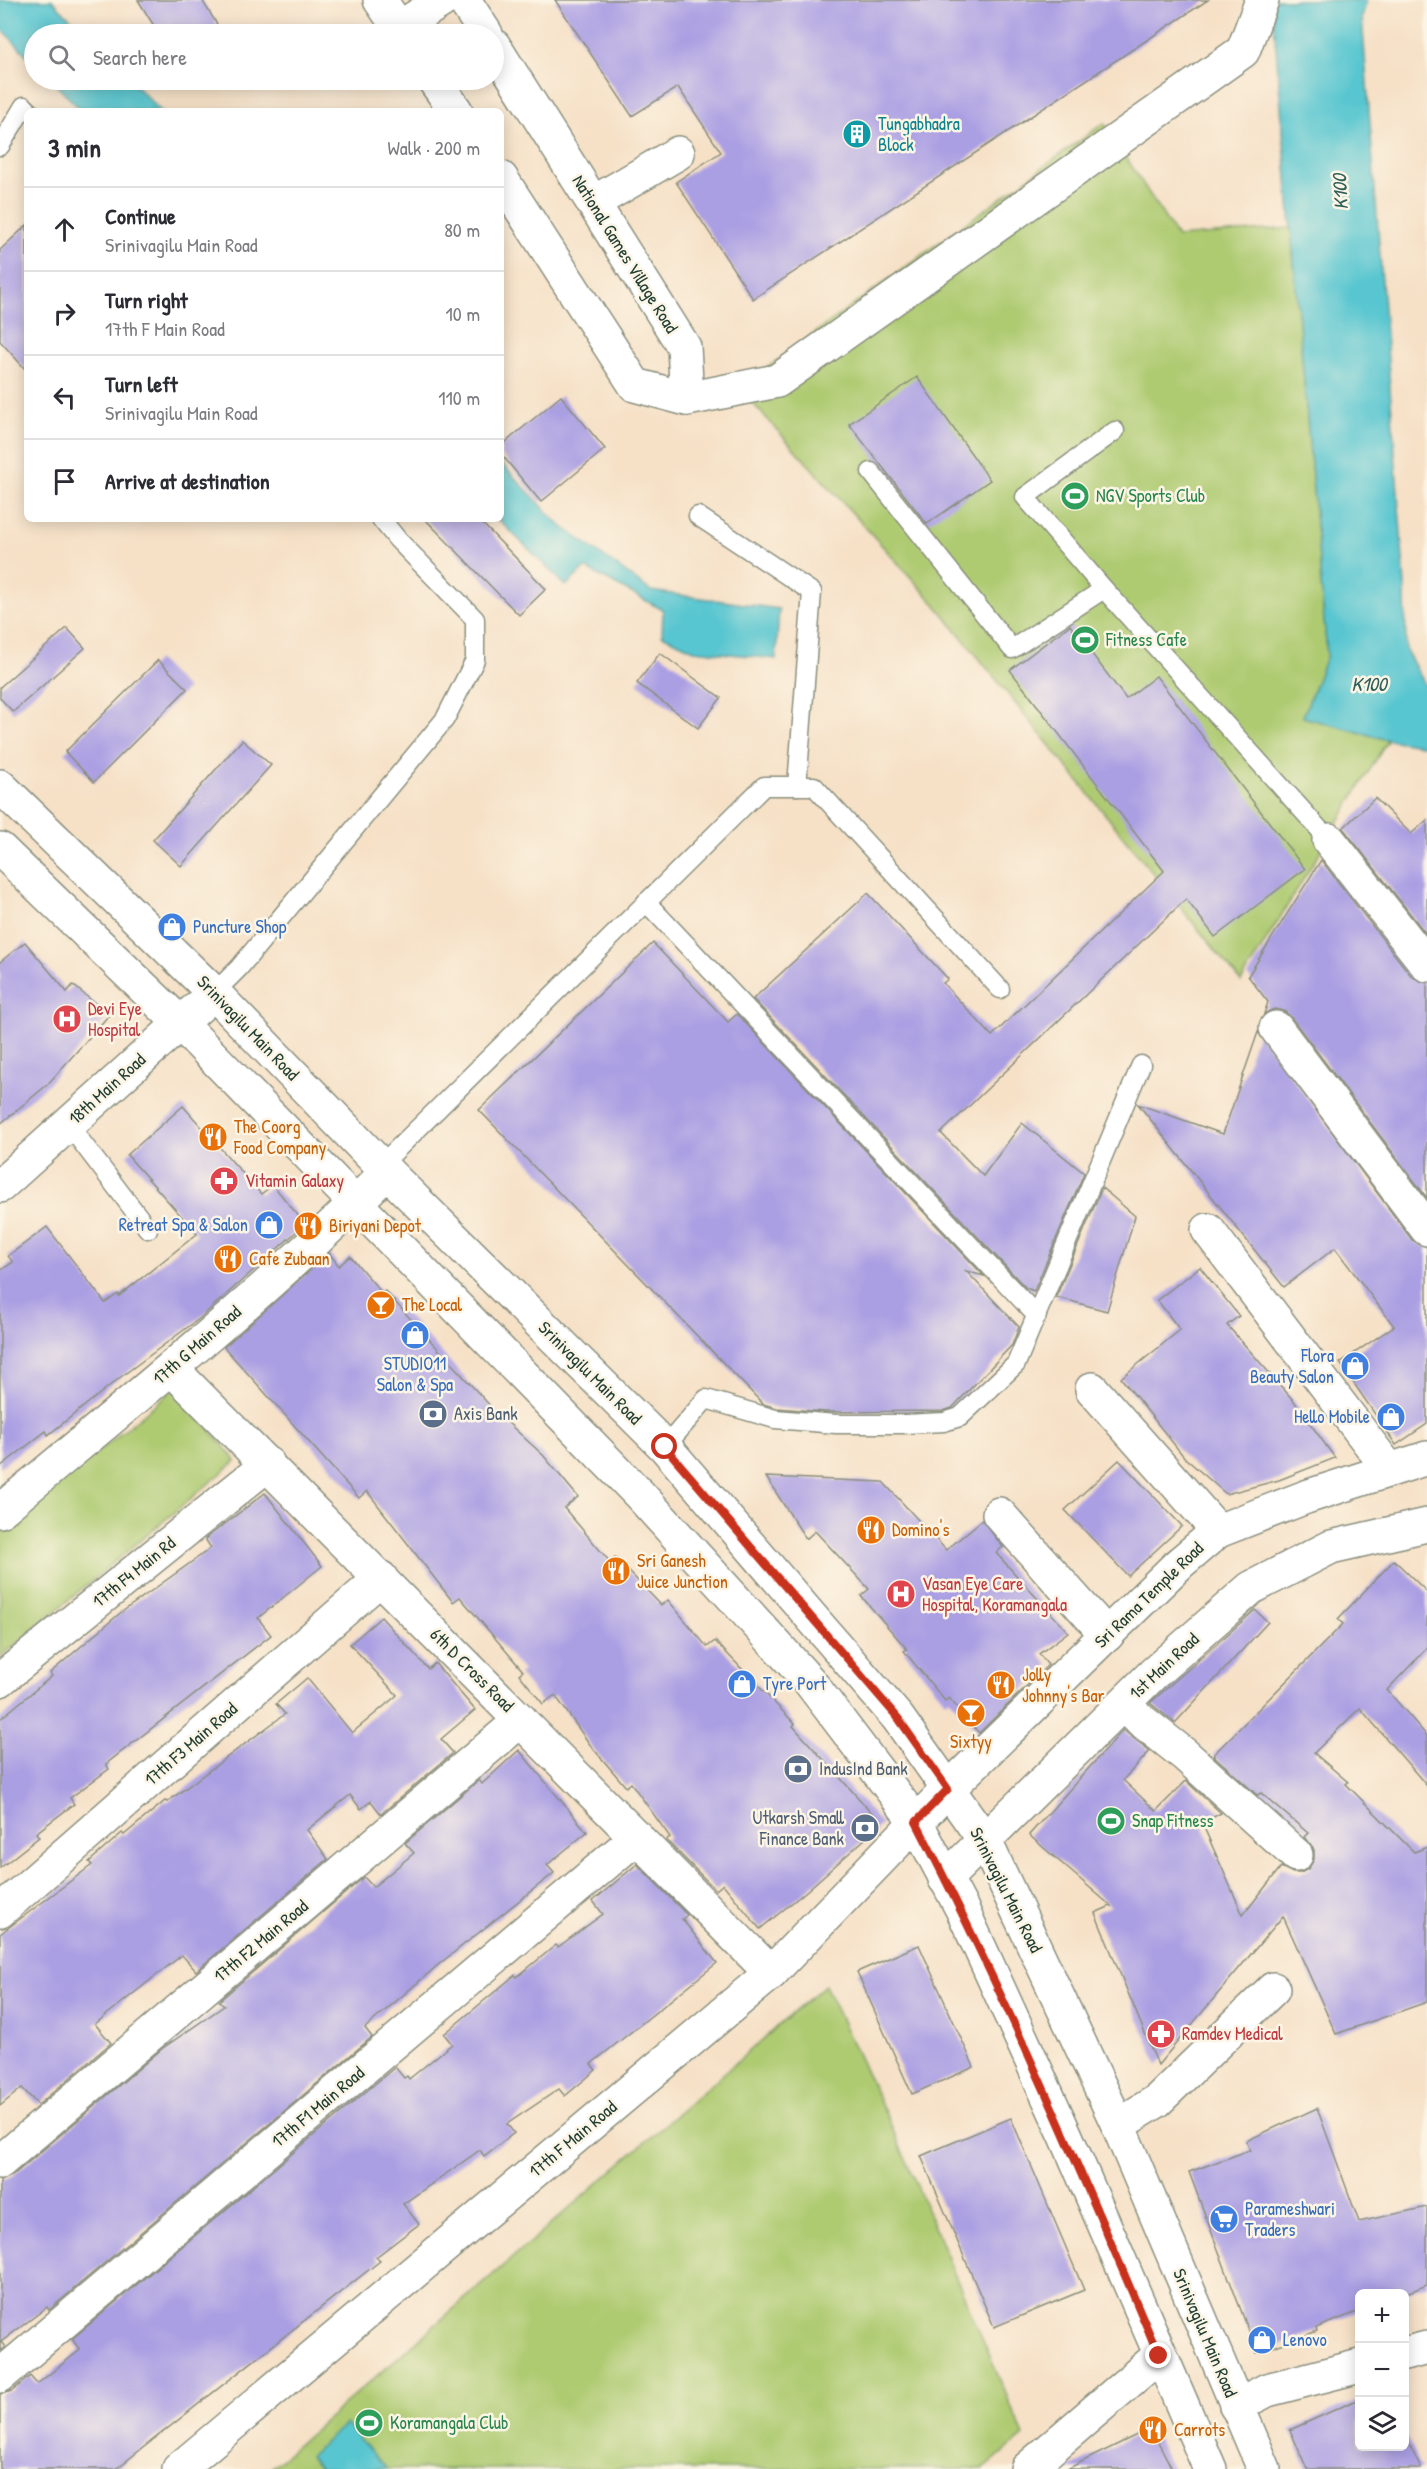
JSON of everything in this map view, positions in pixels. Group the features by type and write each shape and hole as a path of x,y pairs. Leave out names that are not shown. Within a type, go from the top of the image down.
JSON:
{"street":[{"path":"380,0 396,24"},
{"path":"410,24 443,0"},
{"path":"464,0 480,24"},
{"path":"504,183 635,385 687,399 777,381 1243,51 1262,0"},
{"name":"National Games Village Road","path":"504,62 684,347 687,399"},
{"path":"441,90 454,108"},
{"path":"593,203 678,153"},
{"name":"Srinivagilu Main Road","path":"0,786 214,993 384,1168 665,1447 898,1718 985,1841 1118,2125 1264,2469"},
{"path":"1329,840 1427,965"},
{"path":"0,849 179,1022 357,1202 640,1495 810,1682 916,1822 963,1911 1066,2136 1159,2356 1210,2469"},
{"name":"18th Main Road","path":"0,1186 179,1022 214,993"},
{"path":"1276,1028 1427,1229"},
{"name":"17th G Main Road","path":"0,1511 171,1368 357,1202 384,1168"},
{"path":"1208,1230 1389,1469"},
{"name":"6th D Cross Road","path":"171,1368 771,1973"},
{"path":"1092,1389 1218,1531"},
{"name":"Sri Rama Temple Road","path":"948,1789 1180,1563 1218,1531 1389,1469 1427,1458"},
{"name":"17th F4 Main Rd","path":"0,1680 268,1464"},
{"path":"999,1514 1107,1635"},
{"name":"1st Main Road","path":"945,1879 1153,1674 1251,1588 1331,1547 1427,1525"},
{"name":"17th F3 Main Road","path":"0,1911 381,1578"},
{"path":"1123,1706 1185,1755 1296,1855"},
{"name":"17th F2 Main Road","path":"0,2162 521,1720"},
{"name":"17th F Main Road","path":"178,2469 771,1973 948,1789"},
{"name":"17th F1 Main Road","path":"0,2376 637,1837"},
{"path":"1118,2125 1156,2102 1273,1989"},
{"path":"1409,2353 1427,2348"},
{"path":"1027,2469 1159,2356"},
{"path":"1236,2406 1267,2390 1355,2367"}],"lane":[{"path":"0,147 24,106 26,108"},
{"path":"1115,431 1025,497 1104,589 1329,840"},
{"path":"871,472 1012,649 1104,589"},
{"path":"698,516 812,592 797,786"},
{"path":"214,993 239,968 445,719 475,660 475,619 383,522"},
{"path":"384,1168 646,902 764,786 814,786 1000,989"},
{"path":"646,902 1037,1316"},
{"path":"665,1447 706,1399 775,1419 836,1424 944,1422 960,1417 1016,1364 1142,1065"},
{"path":"68,1124 148,1230"}],"green space":[{"name":"NGV Sports Club","path":"1104,123 1177,237 1291,228 1327,655 1303,717 1388,740 1241,982 935,604 739,388"},
{"path":"175,1388 236,1461 0,1657 0,1533"},
{"path":"825,1985 891,2125 1024,2436 984,2469 270,2469"}],"water":[{"path":"0,0 52,0 76,24 24,24 24,52 0,27"},
{"name":"K100","path":"1272,0 1367,0 1362,17 1405,586 1406,650 1427,688 1427,746 1388,740 1303,717 1327,655"},
{"path":"61,90 140,90 158,108 79,108"},
{"path":"504,466 559,524 651,591 779,609 776,659 694,650 662,635 663,610 585,568 566,586 501,522 504,522"},
{"path":"346,2424 387,2469 321,2469 309,2456"}],"building":[{"path":"138,0 202,0 217,24 153,24"},
{"name":"Tungabhadra Block","path":"555,0 1208,0 753,299 676,182 721,152 678,87 632,116"},
{"path":"24,228 24,368 0,341 0,250"},
{"path":"917,377 990,480 927,524 849,424"},
{"path":"561,396 605,449 541,502 504,458 504,444"},
{"path":"428,522 481,522 546,589 519,615"},
{"path":"1070,625 1126,699 1156,676 1305,869 1215,937 1186,899 941,1133 983,1176 1022,1123 1084,1173 1034,1291 1026,1288 753,999 868,893 948,979 943,983 992,1036 1164,871 1010,670"},
{"path":"67,628 85,648 13,712 0,698 0,687"},
{"path":"660,653 721,698 698,728 637,683"},
{"path":"158,660 187,689 94,782 65,752"},
{"path":"242,740 271,765 181,866 153,840"},
{"path":"1375,798 1411,834 1427,820 1427,935 1343,828"},
{"path":"1321,860 1412,977 1427,983 1427,1198 1291,1017 1284,1011 1274,1009 1264,1014 1268,1002 1248,976"},
{"path":"25,942 67,992 73,985 109,1015 47,1085 0,1124 0,962"},
{"path":"653,943 728,1022 737,1014 984,1276 966,1271 1019,1327 1012,1345 952,1408 943,1411 825,1412 777,1408 763,1404 479,1110"},
{"path":"1258,1032 1412,1240 1427,1247 1427,1424 1396,1445 1340,1363 1394,1326 1335,1248 1284,1287 1138,1104 1223,1134"},
{"path":"183,1106 261,1194 273,1185 305,1224 200,1318 48,1435 46,1431 0,1467 0,1271 13,1262 8,1256 47,1227 105,1303 118,1294 119,1296 197,1234 127,1155"},
{"path":"1102,1188 1135,1216 1107,1311 1056,1297"},
{"path":"329,1253 339,1266 350,1256 382,1293 385,1291 494,1410 543,1455 578,1497 564,1508 610,1562 615,1557 661,1605 668,1600 707,1647 715,1641 795,1724 793,1726 882,1824 760,1929 723,1884 716,1890 666,1840 670,1837 631,1783 626,1787 591,1746 555,1695 543,1704 519,1674 523,1671 460,1597 453,1602 367,1491 359,1498 224,1347"},
{"path":"1200,1267 1239,1316 1227,1325 1294,1401 1335,1458 1279,1480 1226,1494 1185,1458 1121,1378 1180,1330 1157,1300"},
{"path":"1119,1460 1182,1526 1128,1576 1065,1510"},
{"path":"766,1477 883,1482 946,1550 982,1520 1003,1547 996,1553 1068,1632 1039,1654 1048,1665 979,1733 949,1698 945,1701 904,1651 907,1649 861,1596 869,1589 815,1531 806,1539"},
{"path":"265,1493 322,1566 258,1618 271,1635 106,1764 109,1769 70,1798 74,1804 36,1833 39,1837 0,1868 0,1719 52,1676 50,1673 119,1614 211,1548 205,1539"},
{"path":"1394,1560 1427,1592 1427,1648 1387,1690 1427,1736 1427,1786 1360,1708 1314,1753 1348,1782 1346,1784 1414,1852 1427,1847 1427,2002 1336,2034 1283,1916 1158,2065 1095,1913 1111,1906 1029,1835 1123,1730 1150,1751 1123,1780 1156,1811 1186,1781 1221,1813 1202,1823 1243,1915 1281,1867 1293,1873 1301,1873 1309,1868 1314,1859 1314,1850 1304,1837 1308,1833 1261,1793 1257,1795 1213,1755 1343,1624 1338,1619"},
{"path":"1255,1610 1268,1622 1175,1723 1150,1703"},
{"path":"381,1617 428,1669 435,1663 475,1710 441,1739 453,1753 381,1814 371,1801 361,1809 350,1795 307,1830 328,1859 196,1971 182,1955 95,2024 111,2043 38,2105 22,2088 0,2106 0,1934 92,1865 89,1862 122,1833 124,1835 165,1801 167,1802 285,1714 276,1704 307,1678 352,1733 397,1695 350,1644"},
{"path":"519,1750 587,1832 547,1865 554,1873 438,1965 365,2028 372,2037 49,2310 47,2307 1,2342 5,2347 0,2351 0,2180 12,2176 163,2048 224,2006 219,2001 364,1877 373,1887 414,1853 405,1843 479,1780 482,1784"},
{"path":"637,1864 687,1915 682,1919 717,1963 591,2064 596,2070 565,2096 559,2089 507,2124 514,2133 484,2156 480,2150 403,2204 419,2224 376,2257 380,2261 116,2469 0,2469 0,2394 12,2391 30,2376 37,2384 80,2350 72,2339 395,2067 404,2078 407,2076 409,2079 452,2044 444,2034 515,1975 517,1977 556,1945 558,1947 603,1914 593,1901"},
{"path":"919,1945 974,2067 912,2094 857,1972"},
{"path":"1317,2108 1359,2222 1427,2207 1427,2285 1409,2292 1409,2289 1355,2289 1355,2313 1316,2328 1317,2331 1257,2353 1189,2172 1250,2150 1246,2141"},
{"path":"1011,2118 1084,2290 994,2327 921,2156"},
{"path":"1355,2401 1355,2451 1409,2451 1409,2444 1421,2469 1307,2469 1290,2430"},
{"path":"1151,2428 1172,2469 1067,2469"}],"place":[{"name":"Tungabhadra Block","path":"857,134"},
{"name":"NGV Sports Club","path":"1075,496"},
{"name":"Fitness Cafe","path":"1085,640"},
{"name":"Puncture Shop","path":"172,927"},
{"name":"Devi Eye Hospital","path":"67,1019"},
{"name":"The Coorg Food Company","path":"213,1137"},
{"name":"Vitamin Galaxy","path":"224,1181"},
{"name":"Retreat Spa & Salon","path":"269,1225"},
{"name":"Biriyani Depot","path":"308,1226"},
{"name":"Cafe Zubaan","path":"228,1259"},
{"name":"The Local","path":"381,1305"},
{"name":"STUDIO11 Salon & Spa","path":"415,1335"},
{"name":"Flora Beauty Salon","path":"1355,1366"},
{"name":"Axis Bank","path":"433,1414"},
{"name":"Hello Mobile","path":"1391,1417"},
{"name":"Domino's","path":"871,1530"},
{"name":"Sri Ganesh Juice Junction","path":"616,1571"},
{"name":"Vasan Eye Care Hospital, Koramangala","path":"901,1594"},
{"name":"Tyre Port","path":"742,1684"},
{"name":"Jolly Johnny's Bar","path":"1001,1685"},
{"name":"Sixtyy","path":"971,1713"},
{"name":"IndusInd Bank","path":"798,1769"},
{"name":"Snap Fitness","path":"1111,1821"},
{"name":"Utkarsh Small Finance Bank","path":"865,1828"},
{"name":"Ramdev Medical","path":"1161,2034"},
{"name":"Parameshwari Traders","path":"1224,2219"},
{"name":"Lenovo","path":"1262,2340"},
{"name":"Koramangala Club","path":"369,2423"},
{"name":"Carrots","path":"1153,2430"}],"route":[{"path":"665,1447 898,1718 948,1789 916,1822 963,1911 1066,2136 1159,2356"}]}
